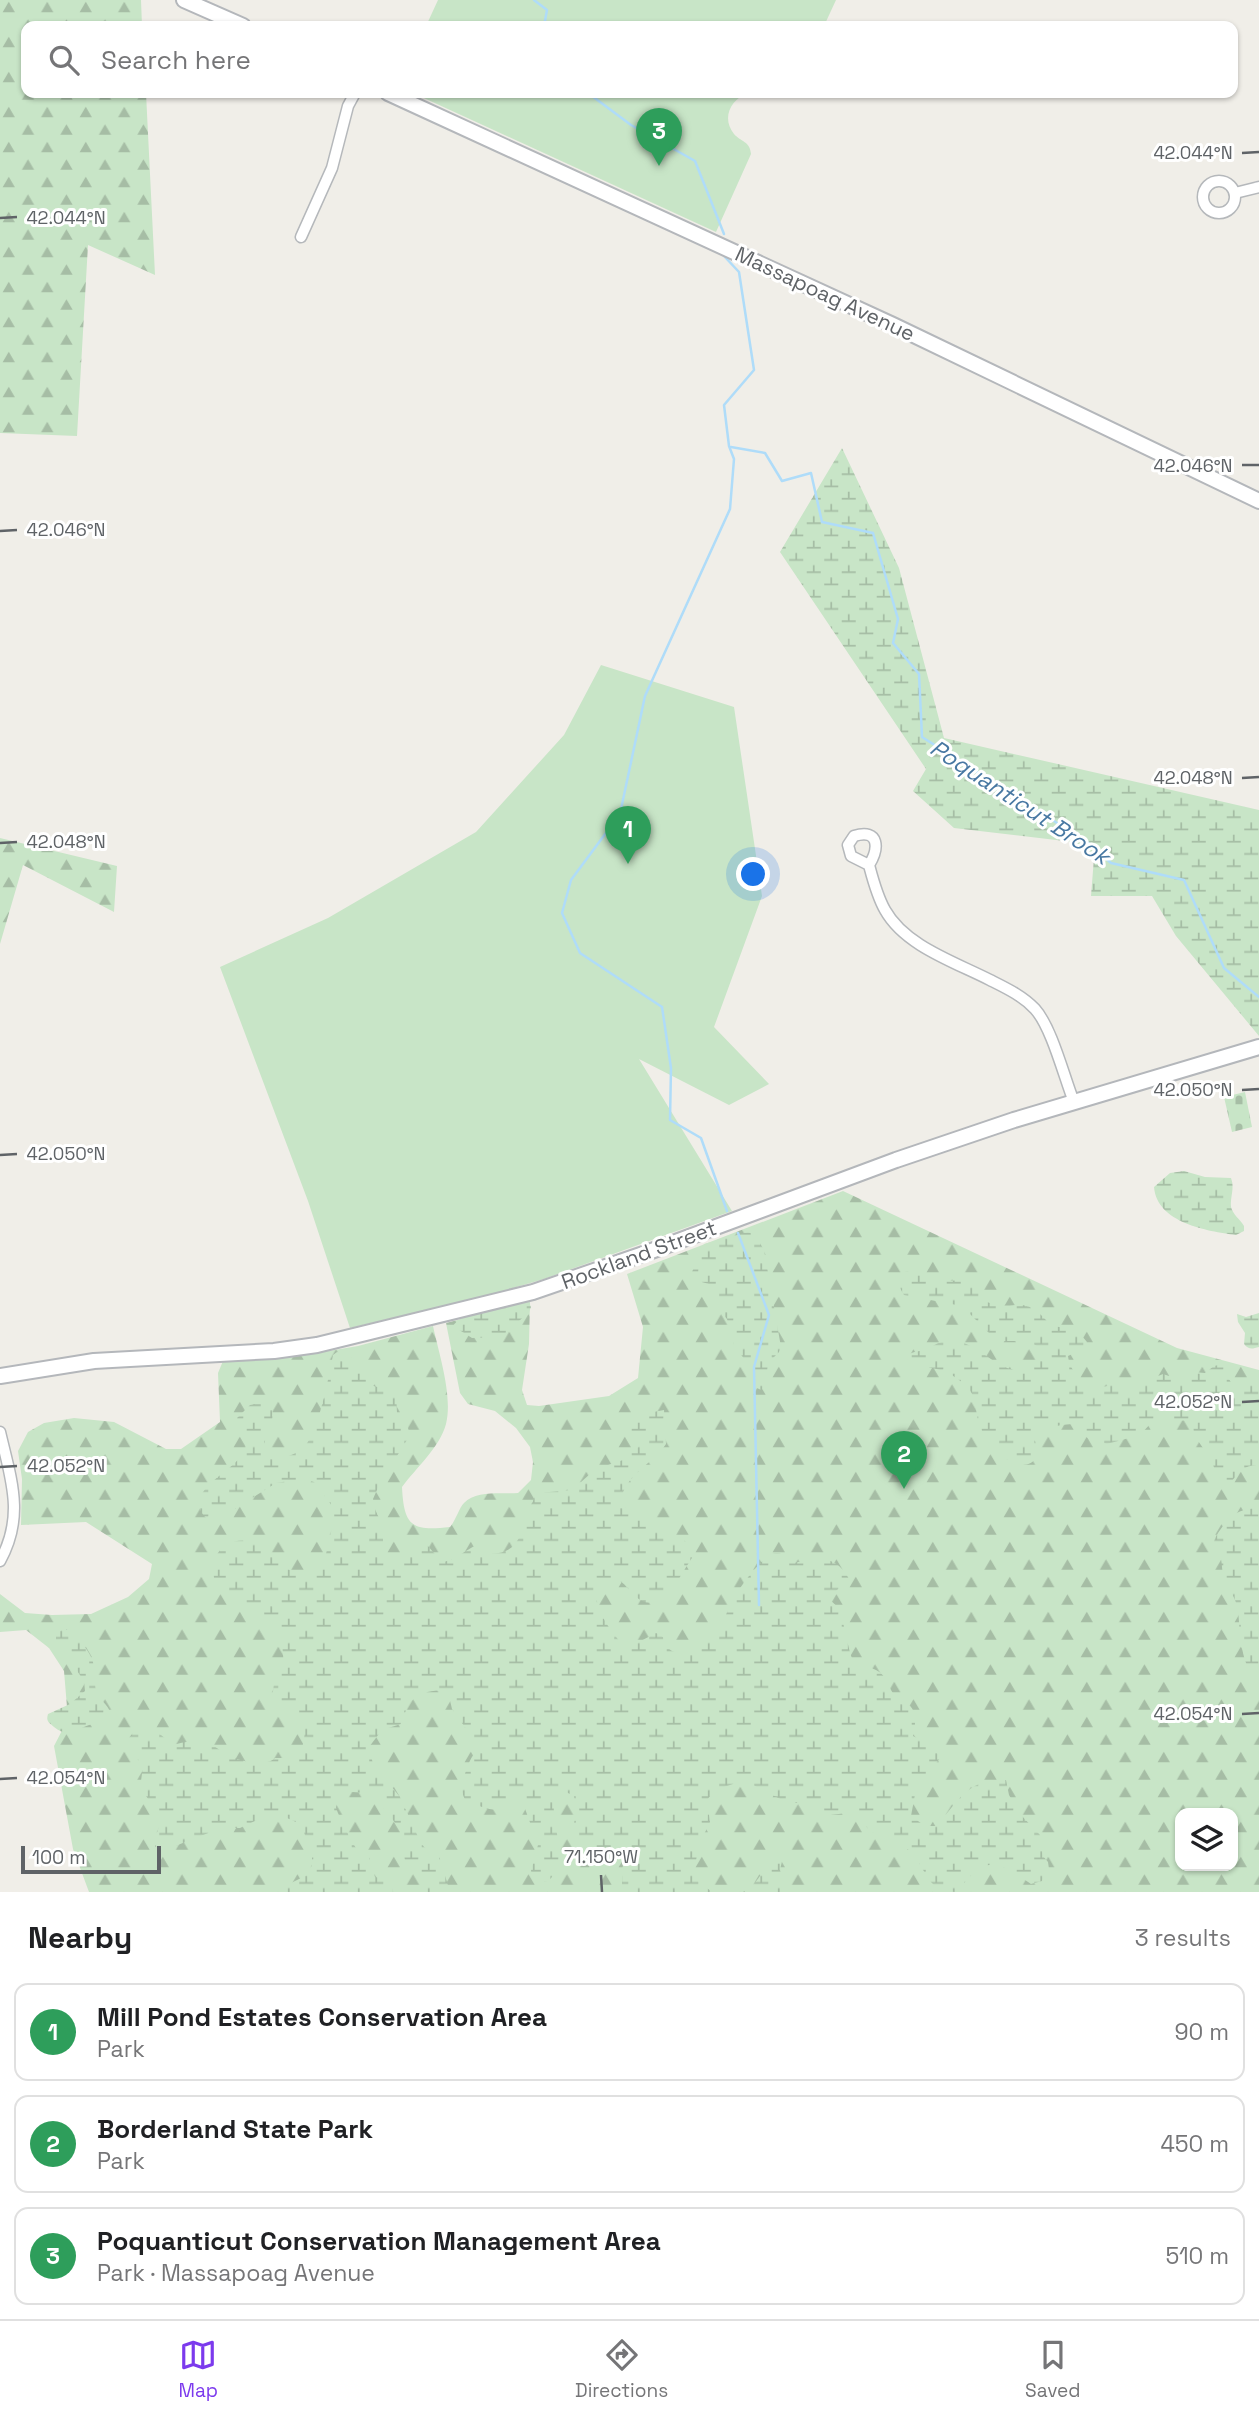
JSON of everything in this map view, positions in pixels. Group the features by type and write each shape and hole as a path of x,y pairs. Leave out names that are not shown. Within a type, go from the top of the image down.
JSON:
{"street":[{"path":"184,0 232,21"},
{"path":"301,237 332,168 352,98"},
{"name":"Massapoag Avenue","path":"399,98 893,325 1259,501"},
{"path":"1235,193 1259,187"},
{"path":"869,865 877,895 885,911 905,933 942,956 1008,989 1038,1012 1046,1026 1074,1102"},
{"name":"Rockland Street","path":"0,1376 94,1361 274,1351 317,1345 533,1292 896,1160 1074,1102 1259,1047"},
{"path":"0,1432 15,1499 14,1524 9,1544 0,1561"}],"green space":[{"path":"0,0 141,0 142,21 21,21 21,98 146,98 155,275 88,245 77,436 0,433"},
{"path":"438,0 836,0 826,21 428,21"},
{"path":"424,98 740,98 730,110 728,122 734,134 749,147 751,154 716,232"},
{"path":"842,448 899,568 944,738 1259,810 1259,1036 1176,936 1152,896 1091,896 1094,858 1073,842 954,828 913,791 926,769 780,552"},
{"path":"601,665 734,707 762,896 714,1027 769,1084 729,1105 639,1059 732,1211 544,1279 350,1328 308,1201 220,967 328,918 476,832 564,735"},
{"path":"0,838 117,866 114,912 23,865 0,944"},
{"path":"1245,1092 1252,1127 1232,1132 1224,1097"},
{"path":"1184,1171 1205,1177 1231,1178 1231,1207 1244,1226 1244,1231 1236,1235 1198,1228 1174,1217 1164,1209 1157,1199 1154,1187 1170,1173"},
{"path":"843,1191 1177,1348 1259,1370 1259,1892 89,1892 73,1849 54,1746 68,1719 64,1671 49,1648 26,1630 0,1632 0,1594 25,1613 91,1614 128,1597 149,1579 152,1564 86,1522 21,1525 22,1479 18,1451 28,1432 44,1423 74,1418 114,1422 166,1449 181,1449 220,1422 218,1373 223,1361 293,1357 358,1346 433,1326 447,1388 448,1413 443,1433 402,1487 403,1500 412,1524 427,1528 450,1527 462,1505 475,1496 518,1493 531,1480 533,1462 530,1447 516,1428 495,1411 468,1404 460,1393 446,1323 530,1301 529,1344 522,1390 527,1405 539,1406 609,1396 638,1378 643,1327 627,1274"},
{"path":"748,1232 755,1235 764,1250 781,1347 768,1363 765,1388 761,1390 757,1388 750,1367 734,1345 727,1319 720,1311 709,1284 698,1281 692,1272 704,1244"},
{"path":"914,1271 931,1281 971,1282 982,1292 987,1302 1027,1306 1034,1309 1051,1326 1076,1329 1087,1342 1085,1348 1068,1356 1069,1362 1077,1375 1095,1389 1115,1384 1131,1387 1163,1374 1169,1376 1182,1371 1205,1373 1214,1366 1228,1363 1235,1367 1229,1379 1233,1386 1243,1385 1253,1379 1259,1380 1259,1465 1246,1468 1230,1483 1219,1484 1212,1461 1194,1435 1193,1420 1152,1422 1140,1435 1107,1444 1089,1439 1072,1424 1057,1426 1034,1437 1039,1455 1032,1462 1024,1465 1008,1460 982,1431 975,1401 966,1386 941,1370 911,1365 905,1357 942,1342 955,1341 971,1346 1010,1369 1032,1369 1044,1356 1037,1346 1031,1343 997,1341 962,1306 904,1295 900,1278 904,1272"},
{"path":"521,1301 529,1303 529,1312 501,1337 472,1338 453,1326 474,1313"},
{"path":"1259,1313 1259,1347 1252,1349 1244,1344 1245,1333 1238,1322 1237,1314 1246,1317"},
{"path":"337,1352 350,1356 372,1385 396,1392 397,1413 406,1421 410,1435 397,1456 384,1467 384,1474 373,1499 383,1527 383,1553 395,1561 405,1561 415,1545 423,1542 444,1562 477,1545 488,1554 501,1553 510,1548 517,1541 538,1493 572,1490 590,1474 623,1460 639,1446 627,1431 648,1413 664,1410 666,1444 633,1477 621,1502 631,1513 654,1519 669,1532 690,1544 694,1555 673,1587 654,1602 638,1599 624,1584 615,1580 596,1587 600,1611 618,1639 623,1645 633,1645 656,1633 663,1637 670,1650 685,1655 694,1646 712,1638 718,1631 741,1587 770,1555 781,1554 795,1563 825,1559 838,1565 849,1579 829,1599 841,1610 852,1658 883,1675 895,1696 914,1712 913,1736 926,1743 941,1757 916,1789 911,1816 925,1826 937,1826 958,1799 973,1787 1006,1780 1009,1795 1020,1814 1040,1835 1043,1856 1049,1869 1042,1881 1031,1884 1008,1870 991,1865 975,1872 957,1892 946,1891 931,1883 913,1854 905,1847 869,1831 861,1817 847,1813 822,1816 801,1803 788,1803 753,1785 739,1782 715,1790 707,1800 710,1822 698,1847 695,1868 698,1881 712,1892 622,1892 625,1859 618,1851 610,1851 601,1864 592,1870 589,1867 594,1840 591,1838 574,1844 574,1796 566,1792 557,1795 554,1801 558,1864 548,1881 541,1882 532,1879 531,1870 538,1845 523,1803 516,1800 502,1808 491,1809 465,1800 460,1787 474,1754 472,1737 452,1709 448,1692 439,1691 414,1699 409,1704 401,1724 382,1730 369,1747 373,1764 400,1797 424,1847 439,1856 450,1892 425,1892 421,1881 405,1860 406,1844 401,1832 373,1798 360,1793 344,1793 337,1803 337,1810 357,1849 369,1857 375,1877 391,1881 393,1892 282,1892 287,1885 307,1875 312,1865 312,1853 303,1830 296,1822 287,1818 261,1818 240,1828 221,1828 165,1850 155,1847 161,1820 143,1791 143,1766 125,1743 137,1729 153,1729 173,1745 191,1741 205,1742 231,1757 251,1762 265,1763 275,1758 295,1758 301,1750 304,1725 272,1698 274,1684 284,1667 281,1628 246,1612 236,1598 215,1586 214,1564 217,1554 225,1546 238,1541 249,1541 260,1546 300,1576 311,1578 323,1567 334,1519 330,1503 314,1482 302,1479 276,1483 222,1517 206,1518 200,1508 200,1499 204,1490 232,1466 245,1450 245,1438 237,1418 250,1405 268,1401 272,1408 273,1415 264,1444 266,1459 285,1457 302,1449 318,1419 333,1355"},
{"path":"1259,1508 1259,1679 1248,1667 1245,1658 1237,1605 1223,1575 1221,1559 1214,1543 1217,1534 1230,1517 1243,1510"},
{"path":"61,1630 70,1630 89,1653 93,1662 96,1691 109,1709 110,1715 110,1719 105,1722 67,1733 50,1724 47,1720 48,1714 70,1704 85,1691 84,1681 56,1640"},
{"path":"778,1854 783,1857 780,1870 784,1885 782,1892 743,1892 755,1882 769,1861"}],"waterway":[{"name":"Poquanticut Brook","path":"534,0 547,10 545,21"},
{"name":"Poquanticut Brook","path":"595,98 631,125 695,161 724,234"},
{"path":"724,256 739,272 754,370 724,405 729,446 734,459 730,509 645,696 620,814 571,880 562,913 580,953 662,1007 671,1068 670,1120 701,1138 727,1211"},
{"name":"Poquanticut Brook","path":"731,447 765,453 782,481 811,473 822,522 873,533 898,619 893,643 919,674 922,737 1090,844 1111,863 1184,880 1224,968 1259,997"},
{"path":"738,1233 769,1315 754,1367 759,1605"}],"place":[{"name":"Poquanticut Conservation Management Area","path":"659,166"},
{"name":"Mill Pond Estates Conservation Area","path":"628,864"},
{"name":"Borderland State Park","path":"904,1489"}]}
